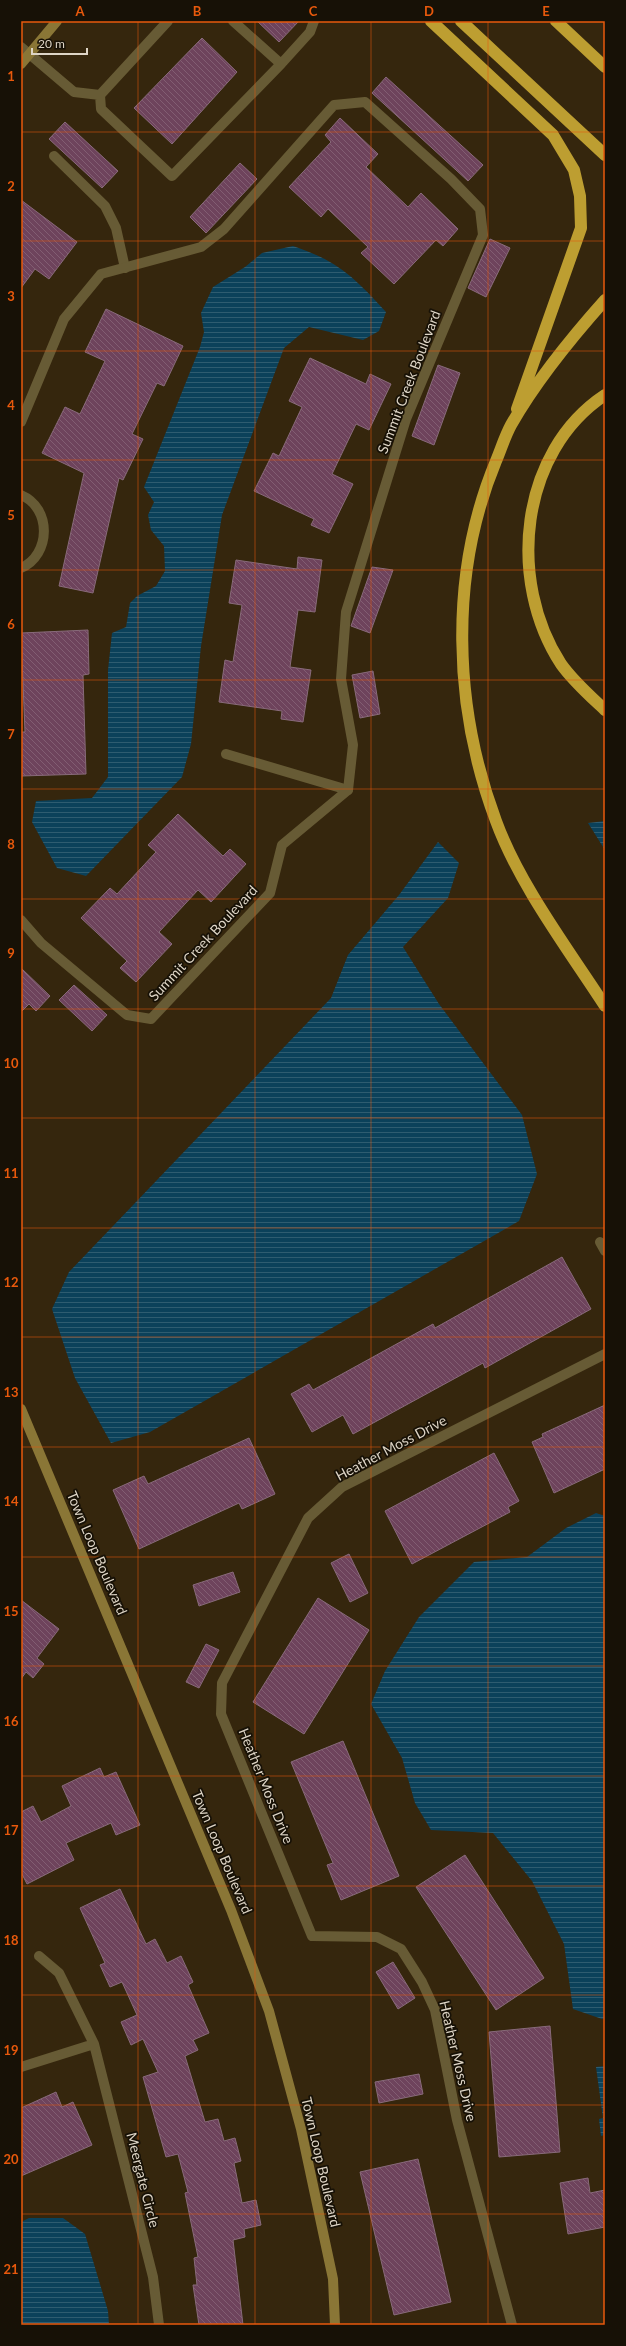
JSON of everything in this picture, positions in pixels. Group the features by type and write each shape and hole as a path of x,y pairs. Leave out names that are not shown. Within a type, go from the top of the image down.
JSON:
{"highway":[{"path":"431,21 553,135 574,170 580,196 581,228 511,425 487,483 472,533 465,576 461,627 467,707 483,780 496,822 517,865 605,1006"},
{"path":"461,21 605,155"},
{"path":"556,21 605,67"},
{"path":"511,425 569,340 605,300"},
{"path":"605,395 596,401 573,424 556,448 541,476 530,519 527,555 532,592 542,625 561,663 582,689 605,710"}],"street":[{"path":"21,64 25,50 57,21"},
{"path":"168,21 100,95 101,109 172,176 281,64 310,32 314,21"},
{"path":"233,21 281,64"},
{"path":"25,50 74,92 100,95"},
{"name":"Summit Creek Boulevard","path":"21,422 64,319 100,274 201,247 224,229 334,106 365,102 451,179 480,210 483,235 406,419 346,612 341,680 353,745 348,790 282,845 270,893 151,1019 128,1015 41,943 21,920"},
{"path":"54,156 104,206 116,228 125,268"},
{"path":"21,495 35,506 42,518 44,531 42,544 36,557 21,568"},
{"path":"226,754 348,790"},
{"name":"Heather Moss Drive","path":"512,2325 458,2120 435,2010 422,1982 401,1949 377,1937 312,1936 221,1714 222,1683 308,1518 342,1487 605,1354"},
{"name":"Town Loop Boulevard","path":"21,1409 231,1910 269,2011 301,2129 333,2279 335,2325"},
{"name":"Meergate Circle","path":"39,1956 59,1973 94,2044 153,2277 159,2325"},
{"path":"21,2067 94,2044"}],"water":[{"path":"293,246 334,264 364,289 386,312 379,331 363,340 309,327 284,348 222,515 201,646 191,744 182,777 86,876 57,868 32,822 36,801 92,798 108,777 108,670 112,633 126,627 130,603 137,596 156,586 165,571 164,546 151,530 148,515 154,502 144,487 200,347 204,332 201,313 213,287 245,267 262,253"},
{"path":"605,821 605,850 588,823"},
{"path":"438,842 459,863 448,898 403,947 439,1004 522,1115 537,1174 519,1221 150,1432 111,1443 75,1378 52,1309 69,1272 331,998 348,955 399,895"},
{"path":"596,1513 605,1516 605,2018 602,2019 573,2009 564,1944 532,1881 493,1833 431,1830 415,1803 402,1758 371,1704 385,1671 419,1617 474,1562 527,1557 566,1528"},
{"path":"605,2066 605,2135 601,2136 599,2119 603,2118 596,2067"},
{"path":"29,2218 63,2218 85,2234 108,2311 109,2325 21,2325 21,2222"}],"building":[{"path":"257,21 299,21 279,42"},
{"path":"202,38 237,72 172,144 134,108"},
{"path":"386,77 483,165 468,181 372,93"},
{"path":"340,118 378,154 366,167 408,207 421,193 458,229 443,246 436,240 394,284 361,253 368,247 328,209 321,217 289,187 331,142 325,135"},
{"path":"65,122 118,171 102,188 49,139"},
{"path":"240,163 257,179 206,233 190,217"},
{"path":"21,200 77,242 49,279 35,269 21,288"},
{"path":"490,239 510,248 486,297 468,288"},
{"path":"106,309 183,346 164,386 157,383 132,434 143,439 123,480 119,478 93,593 59,586 84,473 42,453 65,407 80,414 105,361 85,352"},
{"path":"310,358 366,384 370,374 391,384 369,430 356,424 332,474 353,484 329,533 311,525 314,519 254,491 273,453 279,456 302,407 289,401"},
{"path":"438,365 460,373 434,445 412,436"},
{"path":"298,557 322,560 315,612 298,610 290,667 311,670 303,722 281,719 282,711 219,702 225,660 233,662 242,605 229,603 236,560 297,569"},
{"path":"372,567 393,570 370,633 351,626"},
{"path":"88,630 89,674 83,675 86,774 21,776 21,732 25,732 21,633"},
{"path":"373,671 380,714 360,718 352,675"},
{"path":"178,814 223,856 230,849 246,864 211,902 198,890 159,932 172,944 136,982 120,968 127,961 81,918 110,888 117,894 156,852 148,845"},
{"path":"21,968 50,996 36,1011 29,1004 21,1012"},
{"path":"74,985 107,1015 92,1031 59,1000"},
{"path":"562,1257 591,1309 485,1368 483,1363 353,1434 343,1415 312,1432 291,1394 309,1384 313,1390 433,1324 435,1328"},
{"path":"605,1405 605,1469 554,1493 532,1442 543,1437 542,1434"},
{"path":"249,1438 275,1494 242,1509 239,1503 139,1549 113,1490 144,1476 148,1484"},
{"path":"494,1453 519,1501 508,1507 510,1512 412,1564 385,1511"},
{"path":"349,1554 368,1593 350,1602 331,1563"},
{"path":"233,1572 240,1592 199,1606 193,1585"},
{"path":"318,1598 369,1630 304,1734 253,1702"},
{"path":"21,1600 59,1629 37,1658 44,1664 33,1678 26,1672 21,1679"},
{"path":"206,1644 219,1650 199,1688 186,1682"},
{"path":"343,1741 399,1876 341,1900 327,1865 333,1863 291,1762"},
{"path":"100,1768 104,1777 116,1772 140,1825 116,1835 111,1823 66,1843 74,1860 27,1884 21,1872 21,1812 33,1806 41,1822 71,1806 62,1786"},
{"path":"465,1855 544,1978 496,2010 416,1887"},
{"path":"120,1889 146,1944 155,1939 167,1963 181,1956 193,1982 188,1985 209,2033 193,2040 198,2050 185,2056 205,2122 218,2119 224,2141 235,2138 241,2161 234,2163 242,2203 256,2200 261,2225 244,2229 245,2237 233,2240 243,2325 199,2325 193,2285 197,2285 194,2258 198,2257 185,2193 188,2192 178,2154 166,2157 143,2077 158,2072 143,2039 131,2045 121,2022 137,2015 122,1982 110,1987 100,1965 105,1963 80,1908"},
{"path":"393,1962 415,1998 398,2009 376,1972"},
{"path":"550,2026 560,2152 499,2157 489,2032"},
{"path":"419,2074 423,2094 379,2103 375,2082"},
{"path":"56,2092 62,2107 73,2102 92,2145 21,2176 21,2108"},
{"path":"418,2159 451,2302 394,2315 360,2172"},
{"path":"588,2178 590,2193 605,2190 605,2227 568,2234 560,2183"}]}
